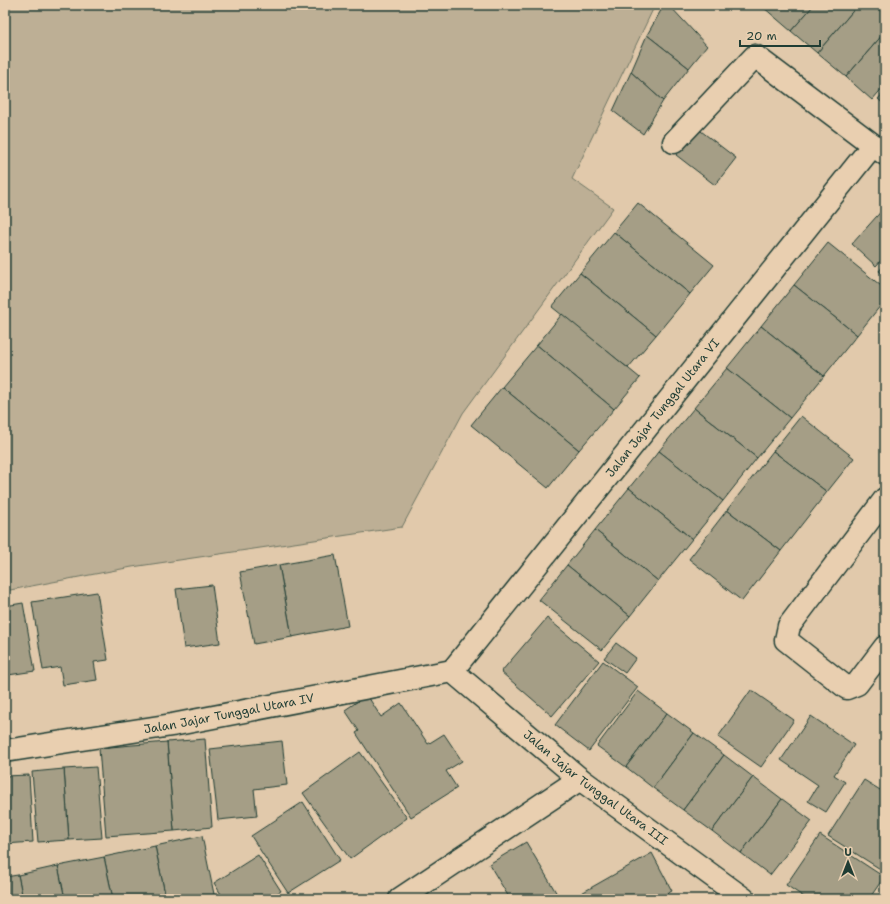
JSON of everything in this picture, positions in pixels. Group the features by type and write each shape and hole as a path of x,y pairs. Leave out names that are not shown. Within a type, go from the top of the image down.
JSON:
{"street":[{"path":"674,142 755,56 879,149"},
{"name":"Jalan Jajar Tunggal Utara VI","path":"452,671 879,149"},
{"path":"885,499 789,626 786,640 847,688 858,684 885,647"},
{"name":"Jalan Jajar Tunggal Utara IV","path":"5,751 172,725 452,671"},
{"name":"Jalan Jajar Tunggal Utara III","path":"452,671 580,779 744,899"},
{"path":"400,899 580,779"}],"shaded area":[{"path":"5,5 655,5 572,179 613,208 463,413 402,527 132,567 5,591"}],"building":[{"path":"664,5 669,5 707,46 689,68 647,35"},
{"path":"765,5 814,5 791,31 763,7"},
{"path":"814,5 858,5 817,53 791,31"},
{"path":"858,5 885,5 885,32 846,77 817,53"},
{"path":"885,32 885,85 872,100 846,77"},
{"path":"647,35 689,68 663,101 631,72"},
{"path":"631,72 663,101 643,134 613,111"},
{"path":"885,91 885,105 878,99"},
{"path":"697,128 736,158 715,185 676,155"},
{"path":"638,203 714,265 690,294 614,232"},
{"path":"885,207 885,256 876,266 852,244"},
{"path":"614,232 690,294 656,335 580,273"},
{"path":"828,243 885,289 885,300 857,335 794,285"},
{"path":"885,264 885,276 879,271"},
{"path":"580,273 656,335 628,368 552,307"},
{"path":"794,285 857,335 824,376 761,326"},
{"path":"562,314 640,378 614,409 537,345"},
{"path":"761,326 824,376 790,418 727,368"},
{"path":"537,345 614,409 579,450 502,387"},
{"path":"727,368 790,418 757,458 694,408"},
{"path":"502,387 579,450 548,488 471,425"},
{"path":"694,408 757,458 723,501 659,451"},
{"path":"801,416 854,458 827,492 773,451"},
{"path":"659,451 723,501 692,539 629,488"},
{"path":"773,451 827,492 781,551 727,510"},
{"path":"629,488 692,539 658,581 595,530"},
{"path":"727,510 781,551 742,601 689,559"},
{"path":"595,530 658,581 630,616 567,565"},
{"path":"335,555 348,626 292,637 279,565"},
{"path":"279,565 292,637 254,644 240,572"},
{"path":"567,565 630,616 602,650 539,600"},
{"path":"212,585 220,643 184,648 176,589"},
{"path":"97,592 108,660 94,662 97,680 63,685 60,667 43,670 32,602"},
{"path":"23,603 35,671 8,675 5,659 5,606"},
{"path":"547,618 599,661 552,716 501,672"},
{"path":"616,643 636,658 625,673 604,658"},
{"path":"5,659 8,675 5,676"},
{"path":"603,661 638,687 589,751 555,725"},
{"path":"751,690 794,720 761,767 718,737"},
{"path":"638,691 667,713 626,767 597,746"},
{"path":"367,695 381,717 401,703 428,744 444,734 462,761 446,771 457,788 411,817 356,733 359,731 345,710"},
{"path":"885,706 885,718 879,714"},
{"path":"667,713 694,733 653,788 626,767"},
{"path":"811,716 854,745 834,775 845,782 826,812 808,801 818,785 781,760"},
{"path":"694,733 724,755 683,810 653,788"},
{"path":"205,739 212,827 174,831 167,742"},
{"path":"282,741 287,785 254,789 257,816 218,820 210,749"},
{"path":"167,742 174,831 106,836 99,748"},
{"path":"360,752 407,818 350,859 303,793"},
{"path":"724,755 753,777 712,831 683,810"},
{"path":"96,767 102,838 69,840 64,769"},
{"path":"64,769 69,840 38,842 32,772"},
{"path":"29,775 33,842 5,844 5,776"},
{"path":"753,777 782,799 741,853 712,831"},
{"path":"864,780 885,793 885,872 828,836"},
{"path":"782,799 812,821 770,875 741,853"},
{"path":"303,802 340,860 288,893 251,836"},
{"path":"820,835 884,877 869,899 807,899 786,885"},
{"path":"202,836 215,899 166,899 155,846"},
{"path":"526,842 560,899 510,899 489,864"},
{"path":"155,846 166,899 113,899 104,857"},
{"path":"652,853 672,891 658,899 571,899"},
{"path":"258,855 281,891 268,899 224,899 214,883"},
{"path":"104,857 113,899 65,899 58,866"},
{"path":"58,866 65,899 23,899 18,875"},
{"path":"18,875 23,899 5,899 5,877"}]}
